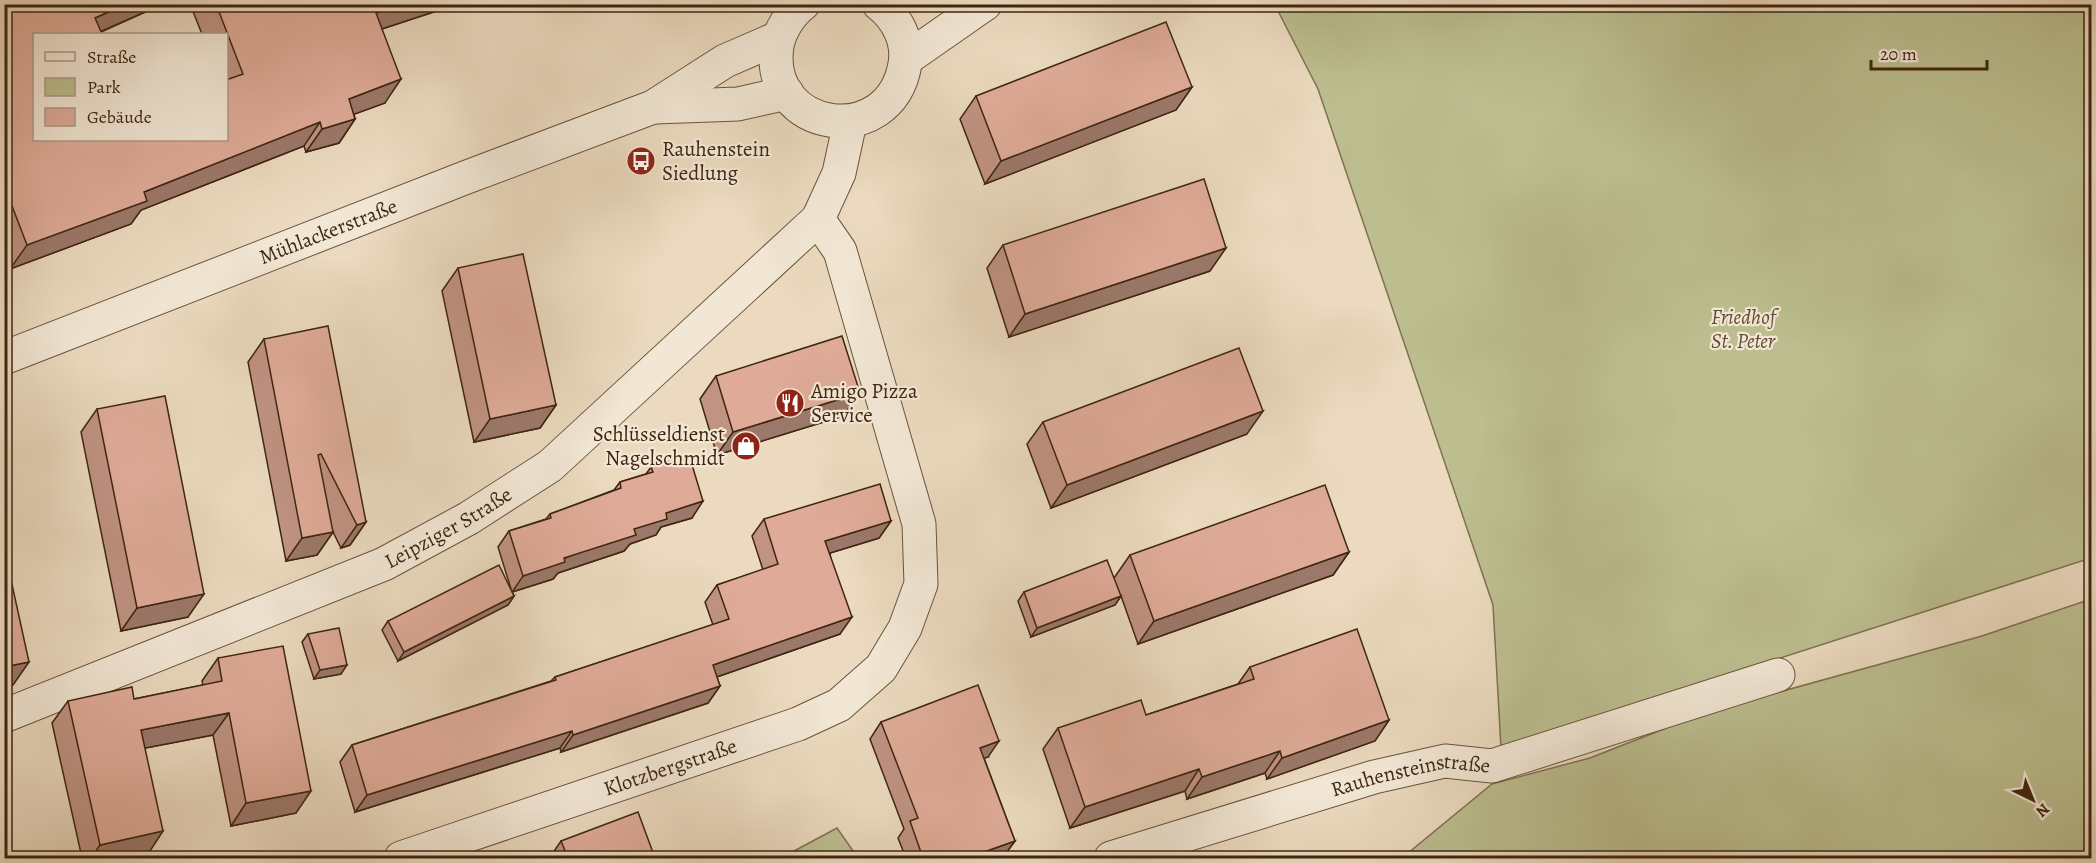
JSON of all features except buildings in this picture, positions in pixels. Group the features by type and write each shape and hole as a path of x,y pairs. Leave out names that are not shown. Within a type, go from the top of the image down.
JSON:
{"street":[{"path":"906,59 985,4"},
{"path":"801,5 787,20 778,38 777,67 787,93 799,107 814,117 832,122 850,122 868,117 883,107 895,93 903,77 906,59 904,40 889,6"},
{"name":"Mühlackerstraße","path":"4,358 653,107 725,61 778,38"},
{"name":"Mühlackerstraße","path":"653,107 738,104 787,93"},
{"path":"818,219 839,173 850,122"},
{"name":"Klotzbergstraße","path":"401,858 808,720 839,705 881,668 905,628 921,584 919,524 840,251 818,219"},
{"name":"Leipziger Straße","path":"4,716 384,564 468,518 550,466 818,219"},
{"name":"Rauhensteinstraße","path":"1111,858 1374,777 1445,761 1492,766 1778,675"}],"green space":[{"name":"Friedhof St. Peter","path":"1275,5 2091,5 2091,558 1501,748 1493,605 1318,89"},
{"path":"2091,599 2091,858 1402,858 1492,784 1590,758 1707,712 1982,636"},
{"path":"837,828 858,858 781,858"}],"place":[{"name":"Rauhenstein Siedlung","path":"641,161"},
{"name":"Amigo Pizza Service","path":"790,403"},
{"name":"Schlüsseldienst Nagelschmidt","path":"746,446"}]}
